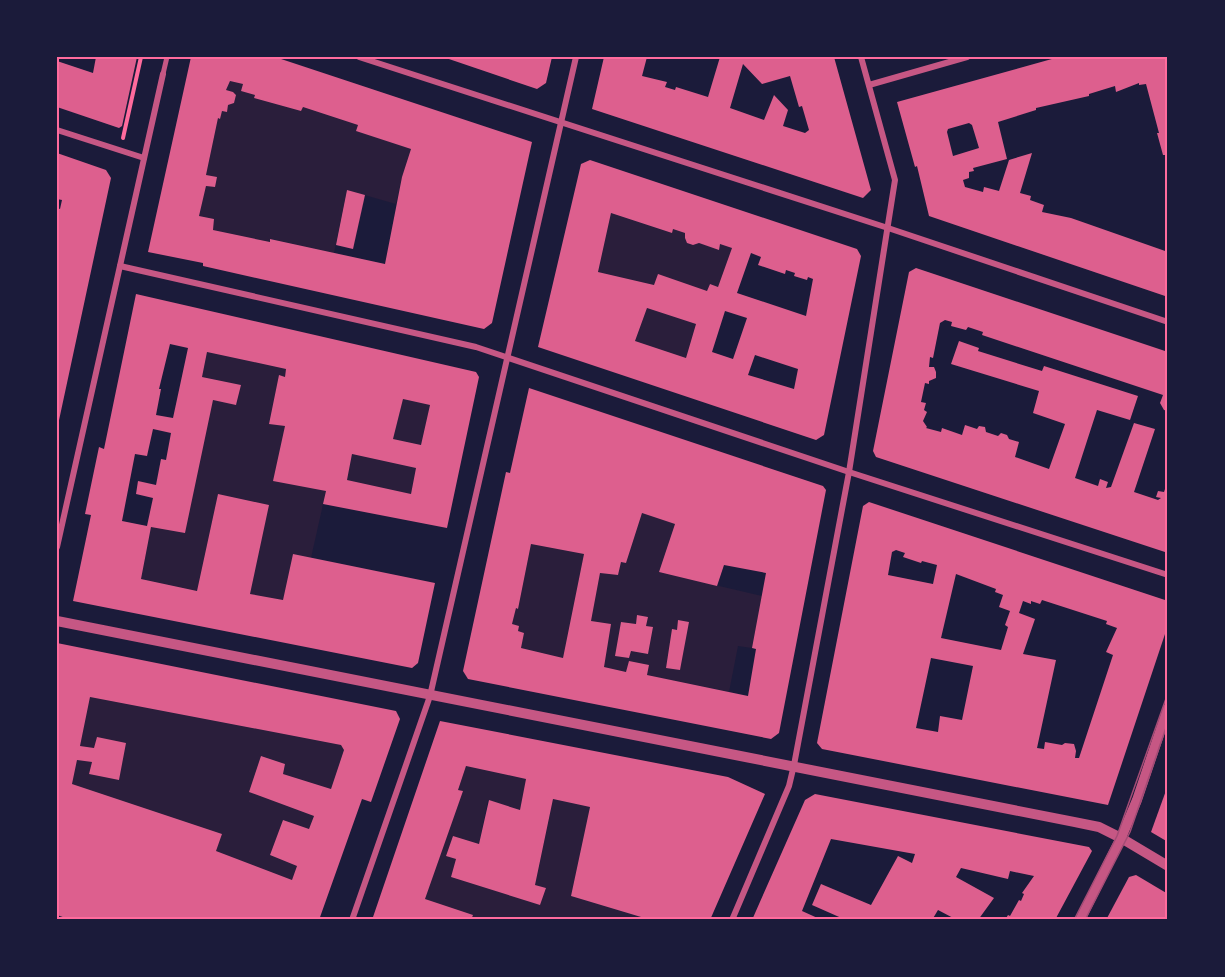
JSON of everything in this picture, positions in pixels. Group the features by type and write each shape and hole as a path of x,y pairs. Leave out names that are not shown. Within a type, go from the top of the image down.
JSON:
{"street":[{"path":"57,547 167,57"},
{"path":"360,57 888,228 1168,322"},
{"path":"352,920 430,696 576,57"},
{"path":"732,920 789,786 794,765 849,472 888,228 895,180 861,57"},
{"path":"869,85 967,57"},
{"path":"57,130 144,158"},
{"path":"120,266 476,347 849,472 1168,575"},
{"path":"57,621 1099,827 1168,866"},
{"path":"1080,920 1121,838 1137,800 1168,708"}],"path":[{"path":"120,150 141,57"}],"shaded area":[{"path":"230,81 243,84 241,91 255,95 254,98 301,111 303,107 358,125 357,131 411,149 396,204 347,190 334,253 271,239 270,242 213,230 214,219 199,216 206,186 215,187 206,175 218,118 220,119 222,111 227,112 228,105 234,103 236,95 226,90"},
{"path":"611,213 671,233 673,229 685,233 688,244 699,243 718,249 720,244 732,248 718,287 710,284 707,291 654,285 598,272"},
{"path":"647,308 696,324 686,358 635,341"},
{"path":"207,352 286,369 285,377 279,376 269,423 285,426 326,491 311,558 293,554 283,600 250,594 268,505 218,494 197,591 141,579 151,527 213,400 237,404 241,385 202,377"},
{"path":"403,399 430,405 421,445 393,439"},
{"path":"352,454 416,468 411,494 347,480"},
{"path":"642,513 675,524 659,572 762,596 752,648 738,646 729,692 647,675 649,666 626,672 604,667 591,621 600,573 618,575 621,562 626,563","holes":["638,615 648,617 646,626 653,628 648,654 631,651 629,658 616,656 621,622 636,624","678,620 689,622 680,670 666,667 672,630 677,630"]},
{"path":"531,544 584,554 563,658 521,648 523,633 512,624 516,608 518,609"},
{"path":"90,697 341,745 344,750 331,789 283,774 285,764 262,756 250,792 314,816 309,829 283,820 270,855 297,866 292,880 216,851 222,834 72,784 77,760 92,762 89,774 119,780 125,743 94,748 80,746"},
{"path":"466,766 526,779 520,810 488,800 479,844 453,836 446,856 456,859 451,877 540,905 546,888 535,885 553,799 590,807 571,896 651,920 471,920 425,899 462,791 458,790"}],"building":[{"path":"96,57 137,57 122,126 119,128 57,107 57,61 93,73"},
{"path":"191,57 275,57 532,142 492,323 484,329 148,252","holes":["230,81 243,84 241,91 255,95 254,98 301,111 303,107 358,125 356,131 411,149 402,177 385,264 270,239 270,242 213,230 214,219 199,216 206,186 215,187 217,177 206,175 218,118 220,119 222,111 227,112 228,105 234,103 236,95 226,90"]},
{"path":"443,57 552,57 546,83 537,89"},
{"path":"604,57 647,57 642,76 667,82 665,87 675,90 676,87 708,97 720,57 834,57 871,190 863,198 592,109","holes":["743,64 762,84 790,76 809,130 805,133 783,126 788,110 774,95 764,120 730,108"]},
{"path":"1059,57 1168,57 1168,162 1163,155 1146,84 1139,85 1139,83 1116,92 1115,86 1089,94 1089,96 1036,108 1036,110 998,122 1007,159 973,168 974,171 969,172 969,178 963,180 965,187 983,192 984,187 999,191 1009,160 1032,153 1020,193 1031,196 1030,200 1044,205 1042,212 1071,218 1168,252 1168,297 929,216 917,166 915,167 897,102","holes":["969,123 972,125 979,148 953,156 948,129"]},
{"path":"57,153 106,170 111,178 58,425 57,208 60,209 62,200 57,199"},
{"path":"590,160 857,249 861,256 824,435 816,440 538,347 581,164","holes":["611,213 672,233 673,229 685,233 687,243 693,245 699,243 719,250 720,244 732,248 718,287 710,284 707,291 658,274 654,285 598,272","751,253 761,257 758,265 785,274 786,270 795,273 794,276 807,280 808,277 813,279 806,316 737,293","647,308 696,324 686,358 635,341","725,311 747,318 733,359 712,352","755,355 798,369 794,389 748,375"]},
{"path":"347,190 365,195 353,249 336,245"},
{"path":"916,268 1168,352 1168,411 1164,410 1160,403 1163,395 982,335 983,332 968,327 966,330 951,326 952,322 945,320 940,323 933,358 930,357 929,367 934,367 936,378 929,381 929,384 925,383 921,402 926,403 924,410 927,412 923,421 926,428 941,432 942,428 962,435 965,425 977,429 979,426 985,427 986,432 998,436 1001,433 1019,442 1015,457 1049,469 1065,424 1033,413 1039,391 951,364 959,341 979,348 978,351 1042,371 1044,366 1138,396 1130,420 1097,410 1075,478 1098,486 1100,479 1108,482 1106,488 1111,487 1134,423 1155,429 1134,492 1158,500 1161,498 1156,497 1158,491 1164,492 1168,480 1168,553 876,457 873,451 909,272"},
{"path":"136,294 476,372 479,377 447,528 323,504 326,491 273,481 285,426 269,424 279,375 285,377 286,369 207,352 202,377 241,385 236,405 213,400 185,533 151,527 141,579 197,591 218,494 269,505 250,594 283,600 293,554 435,583 418,663 412,668 73,601 91,515 85,514 99,447 104,449","holes":["170,344 188,348 173,418 156,415 161,389 159,389","403,399 430,405 421,445 393,439","153,429 171,433 166,460 161,459 156,485 138,481 136,494 153,498 147,526 122,521 135,454 147,456","352,454 416,468 411,494 347,480"]},
{"path":"529,388 823,486 826,490 779,733 771,739 468,679 463,671 506,472 510,473","holes":["642,513 675,524 659,572 717,586 724,565 766,573 752,648 756,649 748,696 647,675 649,665 629,661 626,672 604,667 611,624 591,621 600,573 618,575 621,562 626,563","531,544 584,554 563,658 521,648 524,633 518,631 519,626 512,624 516,608 518,609"]},
{"path":"869,502 1168,601 1168,625 1108,805 822,749 817,743 863,506","holes":["896,550 905,553 903,557 937,565 933,584 888,575 892,552","956,574 996,589 995,592 1003,595 999,607 1010,611 1001,650 941,638","1042,600 1107,621 1106,624 1117,628 1106,652 1113,655 1079,758 1075,758 1074,744 1062,745 1045,742 1044,749 1037,748 1056,660 1023,654 1035,619 1019,613 1023,601 1040,604","931,658 973,666 962,720 940,716 938,732 916,728"]},
{"path":"637,615 648,617 646,626 653,627 648,654 631,651 629,658 615,656 621,622 636,624"},
{"path":"678,620 689,622 680,670 666,668 672,629 677,630"},
{"path":"57,643 396,711 400,719 371,802 362,799 319,920 71,920 57,915","holes":["90,697 341,745 344,750 331,789 283,774 285,764 261,756 249,792 314,816 309,829 283,820 270,855 297,866 292,880 216,851 222,834 72,784 77,760 92,762 89,774 119,780 126,743 97,737 94,748 80,746"]},
{"path":"440,721 728,777 765,794 710,920 651,920 571,896 590,807 553,799 535,885 546,888 540,905 451,877 456,859 446,856 453,836 479,844 489,800 520,810 526,779 466,766 458,790 463,791 425,899 473,915 471,920 419,918 418,920 372,920"},
{"path":"1168,785 1168,842 1151,832"},
{"path":"815,794 1089,847 1092,851 1055,920 1005,920 1008,915 1010,916 1019,900 1021,901 1024,894 1022,893 1034,876 1010,871 1008,879 961,868 956,877 994,898 978,920 957,920 938,910 932,920 846,920 812,905 821,884 871,905 898,856 912,863 915,854 831,839 802,911 822,920 752,920 805,800"},
{"path":"1136,875 1168,894 1168,920 1106,920 1129,877"}],"tram line":[{"path":"1074,920 1117,836 1168,693"},
{"path":"1085,920 1130,832 1168,722"}]}
